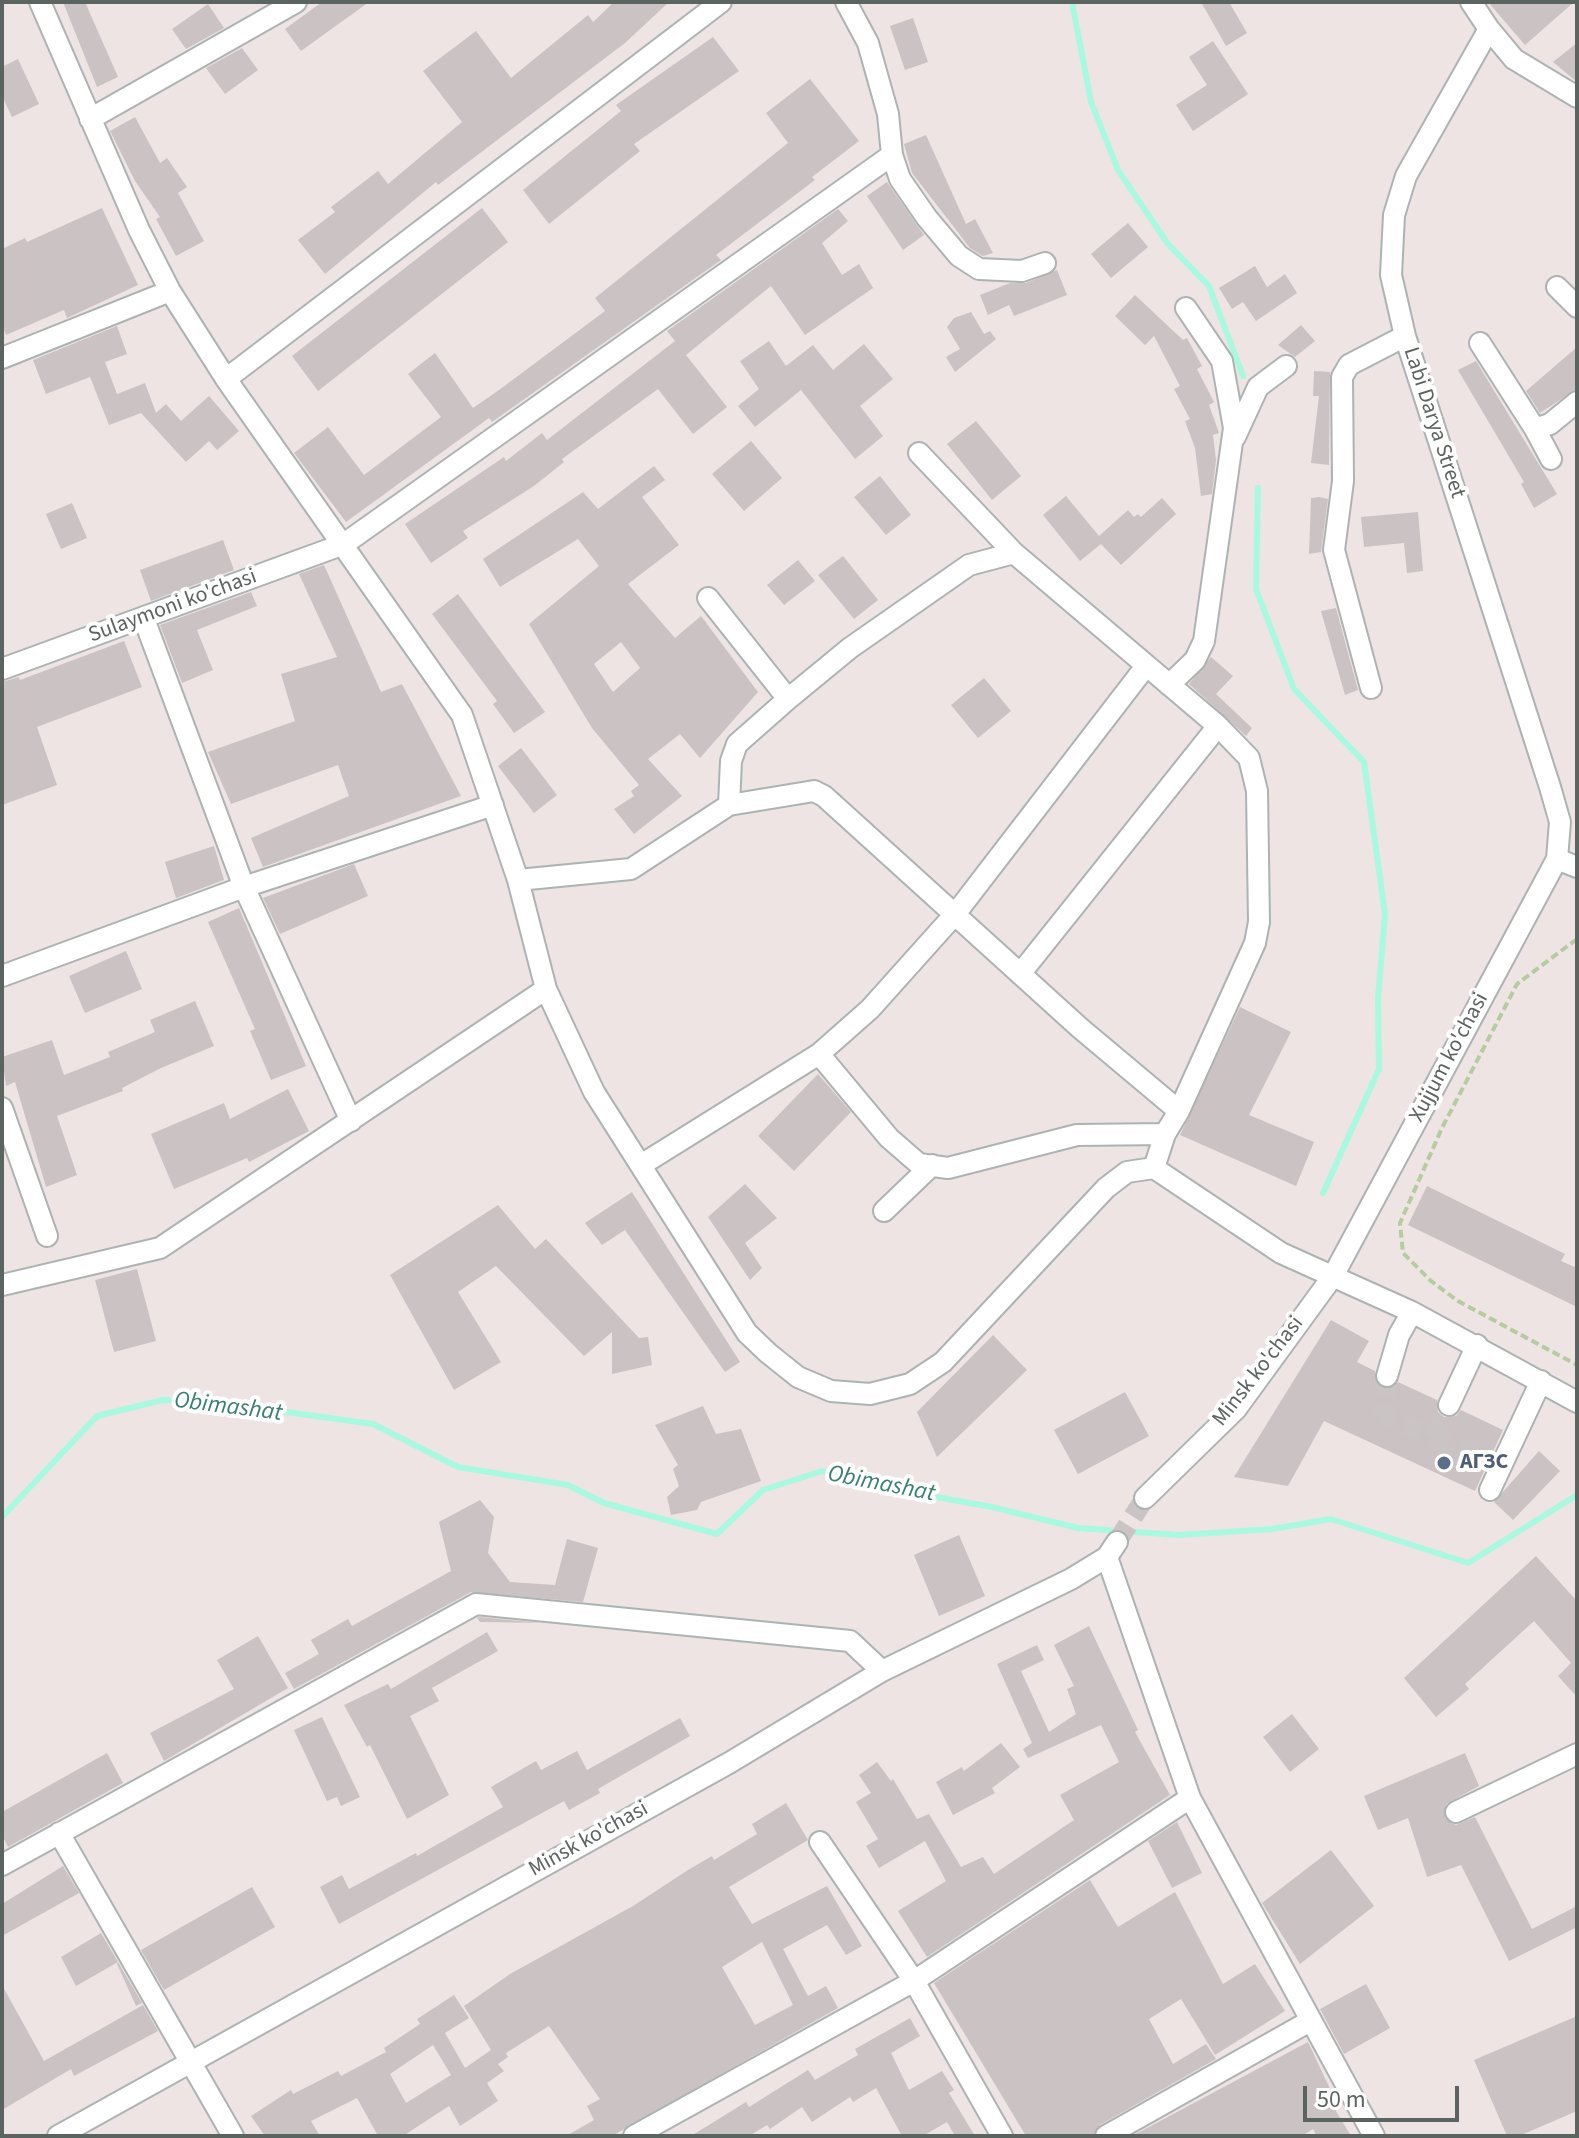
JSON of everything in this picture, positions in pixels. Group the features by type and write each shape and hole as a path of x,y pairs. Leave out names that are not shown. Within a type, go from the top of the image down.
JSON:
{"street":[{"path":"40,2 170,291 226,379 462,715 518,880 546,989 594,1092 747,1333 757,1343 798,1377 831,1391 870,1394 910,1384 943,1362 1106,1188 1127,1172 1154,1168 1281,1253 1412,1312 1577,1402"},
{"path":"90,119 296,2"},
{"path":"226,379 721,2"},
{"path":"846,2 868,43 888,114 892,155 900,179 959,256 979,269 1022,271 1045,263"},
{"path":"1471,2 1514,59 1571,95"},
{"name":"Labi Darya Street","path":"1489,29 1406,176 1392,234 1391,275 1405,336 1560,822 1557,859"},
{"name":"Sulaymoni ko'chasi","path":"2,669 344,544 892,155"},
{"path":"1557,287 1577,307"},
{"path":"2,358 170,291"},
{"path":"1169,685 1195,660 1204,641 1234,428 1222,361 1186,308"},
{"path":"1371,688 1334,550 1343,481 1342,377 1349,365 1405,336"},
{"path":"1480,343 1551,459"},
{"path":"1232,445 1258,387 1286,366"},
{"path":"1535,429 1550,424 1577,402"},
{"path":"919,453 1014,553 1218,726 1249,758 1257,791 1259,922 1255,943 1179,1111 1165,1134 1154,1168"},
{"path":"729,805 731,761 737,744 850,648 969,565 1014,553"},
{"path":"708,598 788,699"},
{"path":"144,619 244,887 351,1121"},
{"path":"641,1165 819,1054 870,1009 956,913 1146,666"},
{"path":"1020,974 1218,726"},
{"path":"518,880 631,869 729,805 814,791 1179,1111"},
{"path":"2,976 244,887 493,805"},
{"path":"1557,859 1577,867"},
{"name":"Xujjum ko'chasi","path":"1333,1276 1557,859"},
{"path":"2,1285 160,1248 546,989"},
{"path":"819,1054 889,1138 919,1164 948,1168 1077,1135 1165,1134"},
{"path":"2,1108 47,1236"},
{"path":"884,1211 932,1165"},
{"name":"Minsk ko'chasi","path":"1145,1498 1236,1409 1333,1276"},
{"path":"1387,1376 1399,1335 1412,1312"},
{"path":"1449,1405 1477,1345"},
{"path":"1490,1490 1497,1459 1541,1381"},
{"name":"Minsk ko'chasi","path":"58,2136 729,1763 882,1671 1071,1579 1112,1550 1190,1798"},
{"path":"2,1865 476,1604 850,1641 882,1671"},
{"path":"1456,1812 1577,1754"},
{"path":"634,2136 914,1981 1190,1798 1374,2136"},
{"path":"59,1833 233,2136"},
{"path":"820,1842 914,1981 1002,2136"},
{"path":"1106,2136 1310,2021"}],"path":[{"path":"1577,939 1517,984 1442,1128 1400,1223 1403,1253 1431,1281 1458,1301 1577,1365"}],"building":[{"path":"63,2 85,2 118,77 97,87"},
{"path":"322,2 369,2 301,51 285,29"},
{"path":"614,2 669,2 625,43 438,185 436,182 325,274 298,240 335,212 331,207 378,171 388,184 462,122 423,71 476,31 511,78 588,15 593,22"},
{"path":"1201,2 1229,2 1247,33 1226,46"},
{"path":"1488,2 1574,2 1525,45"},
{"path":"208,4 224,28 186,49 172,29"},
{"path":"913,18 928,62 905,70 890,26"},
{"path":"713,37 739,71 634,144 640,151 549,224 523,190 621,111 616,105"},
{"path":"1213,41 1248,94 1193,131 1176,105 1207,85 1189,57"},
{"path":"1577,43 1577,82 1553,62"},
{"path":"242,48 258,70 225,94 206,68"},
{"path":"18,59 39,104 12,117 2,96 2,67"},
{"path":"810,79 859,141 812,177 815,180 716,255 721,260 492,422 489,418 346,522 294,453 328,427 364,475 441,417 408,374 435,353 473,408 499,390 605,311 595,298 788,143 766,113"},
{"path":"135,117 160,163 167,158 187,187 178,193 204,241 176,256 156,219 160,217 135,181 110,131"},
{"path":"926,135 966,224 975,219 993,253 983,256 970,248 912,173 904,144"},
{"path":"887,182 924,235 903,250 867,196"},
{"path":"102,208 138,285 67,318 64,310 6,335 2,324 2,249 25,238 27,242"},
{"path":"482,208 508,242 318,391 292,356"},
{"path":"838,209 848,221 822,243 842,275 859,264 873,288 805,335 771,286 686,355 727,407 693,434 658,389 562,459 564,462 534,486 463,531 468,538 431,563 405,524 504,457 506,461 542,433 547,440 675,341 667,331"},
{"path":"1128,223 1148,247 1111,278 1091,254"},
{"path":"1255,266 1267,287 1285,274 1297,293 1256,321 1243,302 1232,309 1219,288"},
{"path":"1057,270 1067,295 1014,316 1009,305 988,315 980,295 1010,283 1026,283"},
{"path":"1135,295 1183,340 1187,338 1202,366 1197,369 1214,402 1209,405 1219,433 1213,435 1216,460 1212,494 1201,496 1195,448 1185,421 1190,419 1174,389 1180,386 1154,336 1145,345 1115,316"},
{"path":"971,312 984,334 990,331 996,339 955,372 946,357 960,349 947,327 954,318"},
{"path":"1301,325 1315,341 1295,357 1278,345"},
{"path":"117,326 127,354 105,362 117,394 145,383 156,413 166,404 181,421 209,396 239,431 217,450 209,441 186,462 141,413 109,425 90,377 46,394 33,360"},
{"path":"769,341 786,366 813,345 833,370 864,344 893,379 860,406 883,436 855,459 801,390 755,427 738,406 759,389 740,361"},
{"path":"1577,347 1577,389 1540,413 1526,391"},
{"path":"1476,361 1557,494 1534,508 1521,484 1524,482 1458,370"},
{"path":"1314,371 1330,372 1329,465 1311,463 1319,396 1313,396"},
{"path":"976,421 1021,476 992,500 947,444"},
{"path":"751,441 782,478 744,511 712,474"},
{"path":"654,466 665,480 642,497 679,545 628,584 675,638 701,616 758,692 700,758 680,734 648,759 682,796 634,834 614,809 634,796 631,791 639,785 592,728 529,624 599,566 578,539 500,587 483,559 583,492 598,509","holes":["621,642 640,668 613,692 594,664"]},
{"path":"880,476 911,515 886,535 854,497"},
{"path":"1066,496 1099,536 1128,510 1134,517 1138,514 1141,517 1162,498 1176,514 1121,565 1101,544 1080,561 1043,515"},
{"path":"1311,498 1328,499 1321,552 1309,554"},
{"path":"72,503 87,538 61,549 46,514"},
{"path":"1418,512 1423,571 1407,573 1404,543 1364,547 1361,517"},
{"path":"223,540 234,570 151,601 140,570"},
{"path":"843,556 878,600 854,619 818,575"},
{"path":"798,560 815,581 784,605 767,585"},
{"path":"324,565 381,692 402,684 461,796 263,867 251,838 349,796 338,765 231,804 208,752 295,721 281,674 337,657 299,574"},
{"path":"251,592 257,606 197,630 213,670 182,683 160,625"},
{"path":"458,594 545,712 514,733 493,704 497,701 432,614"},
{"path":"1336,608 1358,690 1345,695 1321,611"},
{"path":"124,641 142,687 37,727 57,785 2,805 2,682 19,677 20,680"},
{"path":"1211,657 1233,676 1216,694 1252,728 1246,736 1189,684"},
{"path":"984,678 1011,711 978,738 951,705"},
{"path":"521,748 557,795 534,813 498,766"},
{"path":"214,846 224,880 176,898 165,862"},
{"path":"354,864 368,896 280,934 263,898"},
{"path":"239,908 306,1066 271,1080 250,1031 255,1029 208,922"},
{"path":"126,951 142,989 85,1013 69,976"},
{"path":"195,1001 214,1046 161,1068 122,1088 123,1091 57,1116 77,1175 46,1187 15,1082 6,1086 2,1057 52,1040 64,1075 110,1057 108,1052 155,1032 150,1020"},
{"path":"1240,1007 1291,1032 1249,1115 1314,1142 1296,1186 1180,1135"},
{"path":"818,1074 851,1112 794,1171 758,1136"},
{"path":"288,1089 309,1131 249,1162 247,1158 174,1189 151,1134 224,1103 230,1119"},
{"path":"745,1184 777,1218 745,1243 762,1268 750,1280 708,1217"},
{"path":"1427,1186 1565,1254 1561,1261 1577,1268 1577,1307 1408,1225"},
{"path":"632,1192 740,1362 725,1372 625,1230 602,1245 585,1223"},
{"path":"498,1205 535,1249 546,1239 639,1338 648,1337 652,1365 612,1374 612,1332 584,1356 496,1266 458,1292 501,1362 454,1390 390,1275"},
{"path":"137,1269 156,1341 114,1352 95,1280"},
{"path":"1331,1320 1369,1341 1357,1362 1375,1371 1378,1385 1389,1389 1398,1382 1437,1400 1438,1412 1444,1417 1456,1416 1461,1410 1503,1430 1475,1491 1324,1421 1288,1486 1234,1477"},
{"path":"993,1335 1027,1370 937,1457 917,1412"},
{"path":"1125,1392 1149,1436 1078,1474 1054,1430"},
{"path":"703,1406 716,1434 741,1429 761,1481 701,1502 697,1510 671,1515 667,1497 679,1486 673,1469 678,1465 655,1425"},
{"path":"1539,1451 1560,1471 1513,1520 1494,1502"},
{"path":"480,1500 494,1517 488,1553 510,1582 555,1585 567,1539 598,1548 583,1602 471,1592 294,1689 285,1673 319,1654 311,1640 348,1619 352,1626 451,1571 439,1522"},
{"path":"959,1535 985,1596 939,1616 914,1555"},
{"path":"1536,1556 1577,1601 1577,1697 1558,1676 1571,1663 1534,1621 1465,1684 1469,1689 1436,1717 1404,1678"},
{"path":"479,1617 540,1623 480,1622"},
{"path":"1089,1626 1138,1730 1135,1732 1170,1795 927,1957 898,1911 946,1881 925,1841 879,1868 866,1846 878,1839 856,1802 871,1793 859,1775 877,1762 891,1781 893,1779 917,1819 929,1814 961,1867 983,1857 994,1874 1074,1820 1060,1795 1119,1762 1101,1725 1028,1758 1023,1749 1032,1743 997,1664 1037,1645 1044,1660 1021,1671 1049,1732 1076,1714 1067,1689 1074,1686 1054,1645"},
{"path":"487,1632 498,1651 432,1688 439,1701 410,1716 449,1795 407,1819 370,1745 367,1747 344,1705 388,1684 391,1689"},
{"path":"258,1636 288,1688 164,1761 150,1733 234,1689 217,1660"},
{"path":"1292,1714 1319,1749 1290,1772 1263,1737"},
{"path":"322,1717 360,1797 341,1806 337,1797 327,1801 294,1730"},
{"path":"680,1718 690,1736 598,1789 600,1793 569,1810 564,1801 339,1924 320,1887 342,1875 349,1889 416,1853 417,1856 503,1807 491,1787 536,1761 541,1770 577,1751 587,1770"},
{"path":"1001,1743 1020,1767 992,1788 995,1793 953,1815 936,1782 962,1767 964,1771"},
{"path":"107,1753 123,1783 8,1847 2,1835 2,1812"},
{"path":"1465,1753 1479,1786 1446,1804 1445,1818 1456,1825 1475,1817 1532,1929 1577,1906 1577,1927 1509,1961 1461,1865 1427,1877 1408,1818 1378,1830 1364,1796"},
{"path":"786,1803 808,1840 729,1887 752,1924 827,1886 862,1946 846,1955 827,1925 783,1949 808,1996 826,1986 838,2008 612,2136 566,2136 594,2120 587,2106 600,2099 549,2026 506,2053 508,2057 498,2064 504,2071 487,2083 498,2101 460,2126 449,2106 403,2136 378,2136 357,2098 311,2121 320,2136 265,2136 251,2116 291,2090 293,2094 338,2071 341,2076 386,2052 384,2048 420,2024 417,2019 454,1995 469,2018 445,2033 465,2068 491,2050 464,2006 510,1974 633,1906 712,1856 714,1860 757,1834 752,1824","holes":["762,1942 793,2005 755,2025 722,1967","433,2045 451,2075 406,2103 390,2074"]},
{"path":"1177,1822 1202,1873 1172,1888 1148,1841"},
{"path":"1331,1850 1374,1906 1300,1964 1262,1903"},
{"path":"63,1866 79,1893 2,1936 2,1904"},
{"path":"1090,1880 1118,1927 1175,1892 1223,1984 1255,1964 1285,2011 1215,2055 1181,1999 1149,2019 1173,2064 1206,2044 1216,2059 1100,2125 1093,2136 1026,2136 934,1983"},
{"path":"252,1887 275,1927 164,1990 141,1950"},
{"path":"101,1933 118,1962 76,1986 61,1957"},
{"path":"117,1964 142,2003 136,2006"},
{"path":"1366,1984 1390,2028 1344,2054 1320,2009"},
{"path":"2,1985 44,2061 143,2005 158,2031 74,2076 71,2069 2,2110"},
{"path":"1577,2016 1577,2111 1519,2136 1507,2136 1474,2060"},
{"path":"910,2018 920,2036 891,2053 909,2090 942,2071 954,2090 949,2093 975,2136 955,2136 947,2122 923,2136 902,2136 876,2088 853,2102 850,2097 812,2122 802,2107 770,2129 767,2125 749,2136 691,2136 746,2102 749,2107 808,2070 815,2080 858,2055 855,2049"},
{"path":"1308,2042 1332,2093 1327,2096 1351,2136 1317,2136 1313,2129 1302,2136 1132,2136"}],"waterway":[{"path":"1072,2 1091,102 1118,170 1168,244 1209,286 1243,376"},
{"path":"1258,488 1256,589 1294,689 1364,762 1385,914 1378,998 1379,1069 1323,1193"},
{"name":"Obimashat","path":"2,1517 97,1416 163,1400 214,1402 373,1424 458,1467 568,1485 604,1503 717,1534 763,1490 822,1471 865,1484 992,1507 1078,1528 1179,1535 1272,1529 1331,1519 1468,1563 1577,1495"}],"tunnel":[{"path":"1387,1376 1383,1408 1391,1420 1490,1457"},
{"path":"1432,1438 1449,1405"},
{"path":"1117,1542 1145,1498"}],"place":[{"name":"АГЗС","path":"1444,1463"}]}
